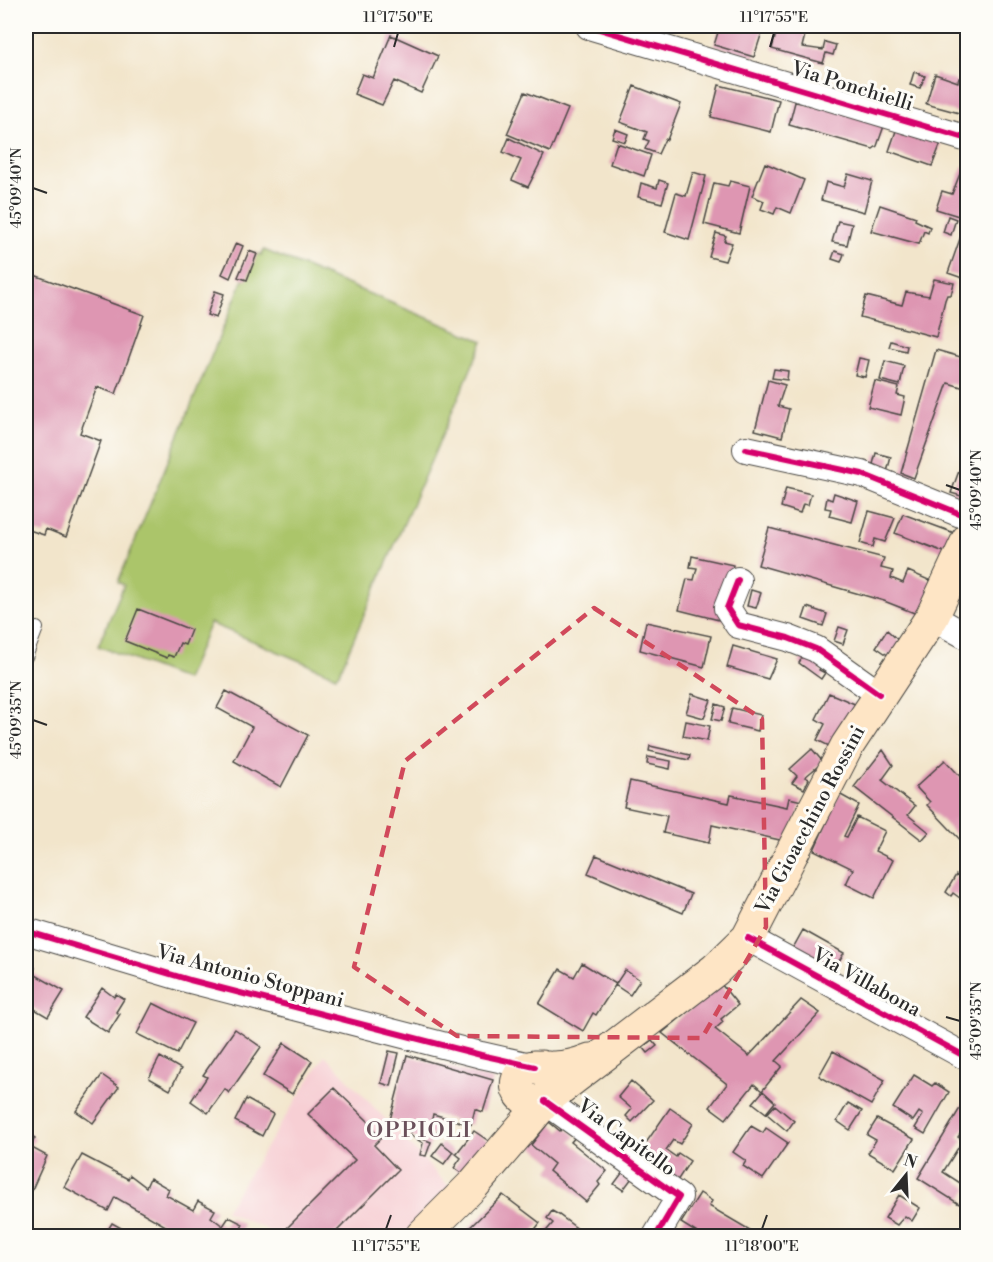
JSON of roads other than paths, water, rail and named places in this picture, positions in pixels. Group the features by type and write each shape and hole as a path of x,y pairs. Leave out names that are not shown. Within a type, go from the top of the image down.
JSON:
{"main road":[{"name":"Via Gioacchino Rossini","path":"536,1088 602,1054 714,970 748,938 848,746 879,694 932,617 968,540"},
{"path":"422,1236 503,1150 536,1088"}],"street":[{"name":"Via Ponchielli","path":"589,26 968,139"},
{"path":"746,449 862,474 968,517"},
{"path":"738,580 727,608 738,626 788,638 816,649 879,694"},
{"path":"932,617 968,637"},
{"name":"Via Antonio Stoppani","path":"26,931 189,980 467,1052 536,1088"},
{"name":"Via Villabona","path":"748,938 968,1058"},
{"name":"Via Capitello","path":"536,1088 679,1197 656,1236"}],"lane":[{"path":"26,657 37,628"}],"district":[{"name":"OPPIOLI","path":"419,1130"}]}
